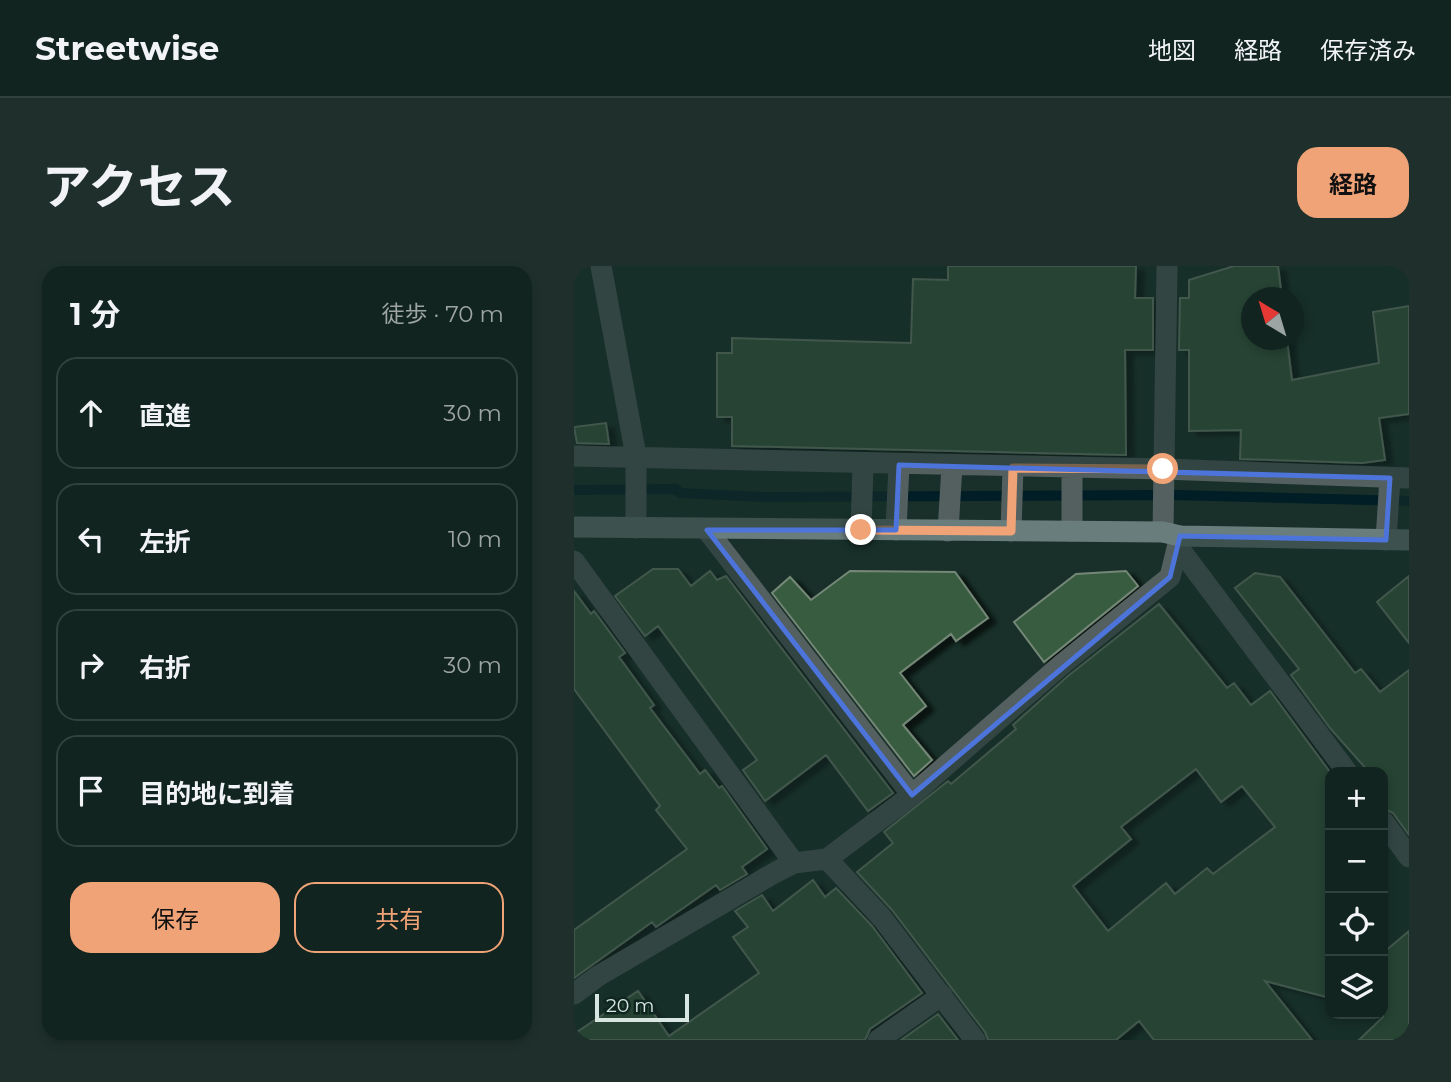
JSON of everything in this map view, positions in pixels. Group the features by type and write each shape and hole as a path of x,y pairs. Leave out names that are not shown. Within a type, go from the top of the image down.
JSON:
{"street":[{"path":"601,266 636,456 636,528"},
{"path":"1167,266 1163,508 1174,539 1343,767"},
{"path":"574,456 863,465 1163,469 1399,478 1388,513 1386,540"},
{"path":"861,530 863,465"},
{"path":"896,530 899,465"},
{"path":"948,531 952,466"},
{"path":"1011,531 1013,468"},
{"path":"1072,468 1072,531"},
{"path":"574,527 1072,531 1174,539 1409,540"},
{"path":"707,530 912,795"},
{"path":"574,994 598,976 794,863 827,859 912,795 1060,666 1170,577 1174,539"},
{"path":"574,562 794,863"},
{"path":"1388,828 1409,857"},
{"path":"827,859 882,918 975,1040"},
{"path":"878,1040 942,995"}],"highlighted area":[{"path":"899,465 1390,478 1386,540 1180,536 1170,577 912,795 707,530 896,530"}],"building":[{"path":"948,266 1136,266 1135,298 1153,298 1153,350 1125,350 1126,455 732,446 732,417 717,417 717,353 732,353 732,338 911,343 913,279 948,280"},
{"path":"1234,266 1278,266 1281,287 1241,287 1241,350 1288,350 1292,380 1379,363 1373,312 1409,306 1409,414 1379,418 1385,460 1362,463 1240,459 1241,430 1189,431 1189,350 1179,350 1180,298 1189,298 1189,280"},
{"path":"606,423 609,444 577,443 574,427"},
{"path":"653,569 678,569 691,586 710,571 717,580 726,576 893,793 868,811 826,755 765,801 743,770 757,760 658,626 645,636 615,596"},
{"path":"850,571 955,572 988,618 956,641 951,634 900,673 926,706 903,725 932,760 914,776 772,593 790,577 811,600"},
{"path":"1126,571 1138,586 1044,662 1014,622 1076,574"},
{"path":"1255,573 1280,577 1355,673 1361,669 1380,692 1409,670 1409,835 1393,813 1388,810 1388,767 1365,767 1330,728 1291,675 1299,669 1235,588"},
{"path":"1409,576 1409,643 1377,602"},
{"path":"574,591 591,614 594,611 625,653 619,657 654,705 650,708 700,774 705,770 719,788 722,786 767,849 742,867 747,874 720,890 716,885 656,927 652,922 574,978 574,930 687,849 656,810 660,806 574,689"},
{"path":"1159,604 1227,688 1234,683 1251,705 1270,691 1326,767 1325,997 1265,981 1312,1040 1154,1040 1139,1021 1116,1040 988,1040 985,1032 892,910 857,872 893,843 884,832 948,781 951,784 1016,729 1013,725 1068,676","holes":["1196,769 1221,802 1242,786 1275,827 1213,874 1207,868 1175,894 1166,883 1108,931 1073,886 1131,839 1121,827"]},
{"path":"813,880 825,897 836,888 872,926 922,993 870,1029 865,1040 574,1040 574,1034 638,991 669,1036 759,973 733,937 748,927 735,911 762,895 773,911"},
{"path":"1409,931 1409,1040 1359,1040 1381,1019 1388,1019 1388,949"},
{"path":"938,1014 958,1040 901,1040"}],"waterway":[{"path":"574,490 676,489 680,493 766,497 1175,495 1409,501"}],"route":[{"path":"861,530 1011,531 1013,468 1163,469"}]}
